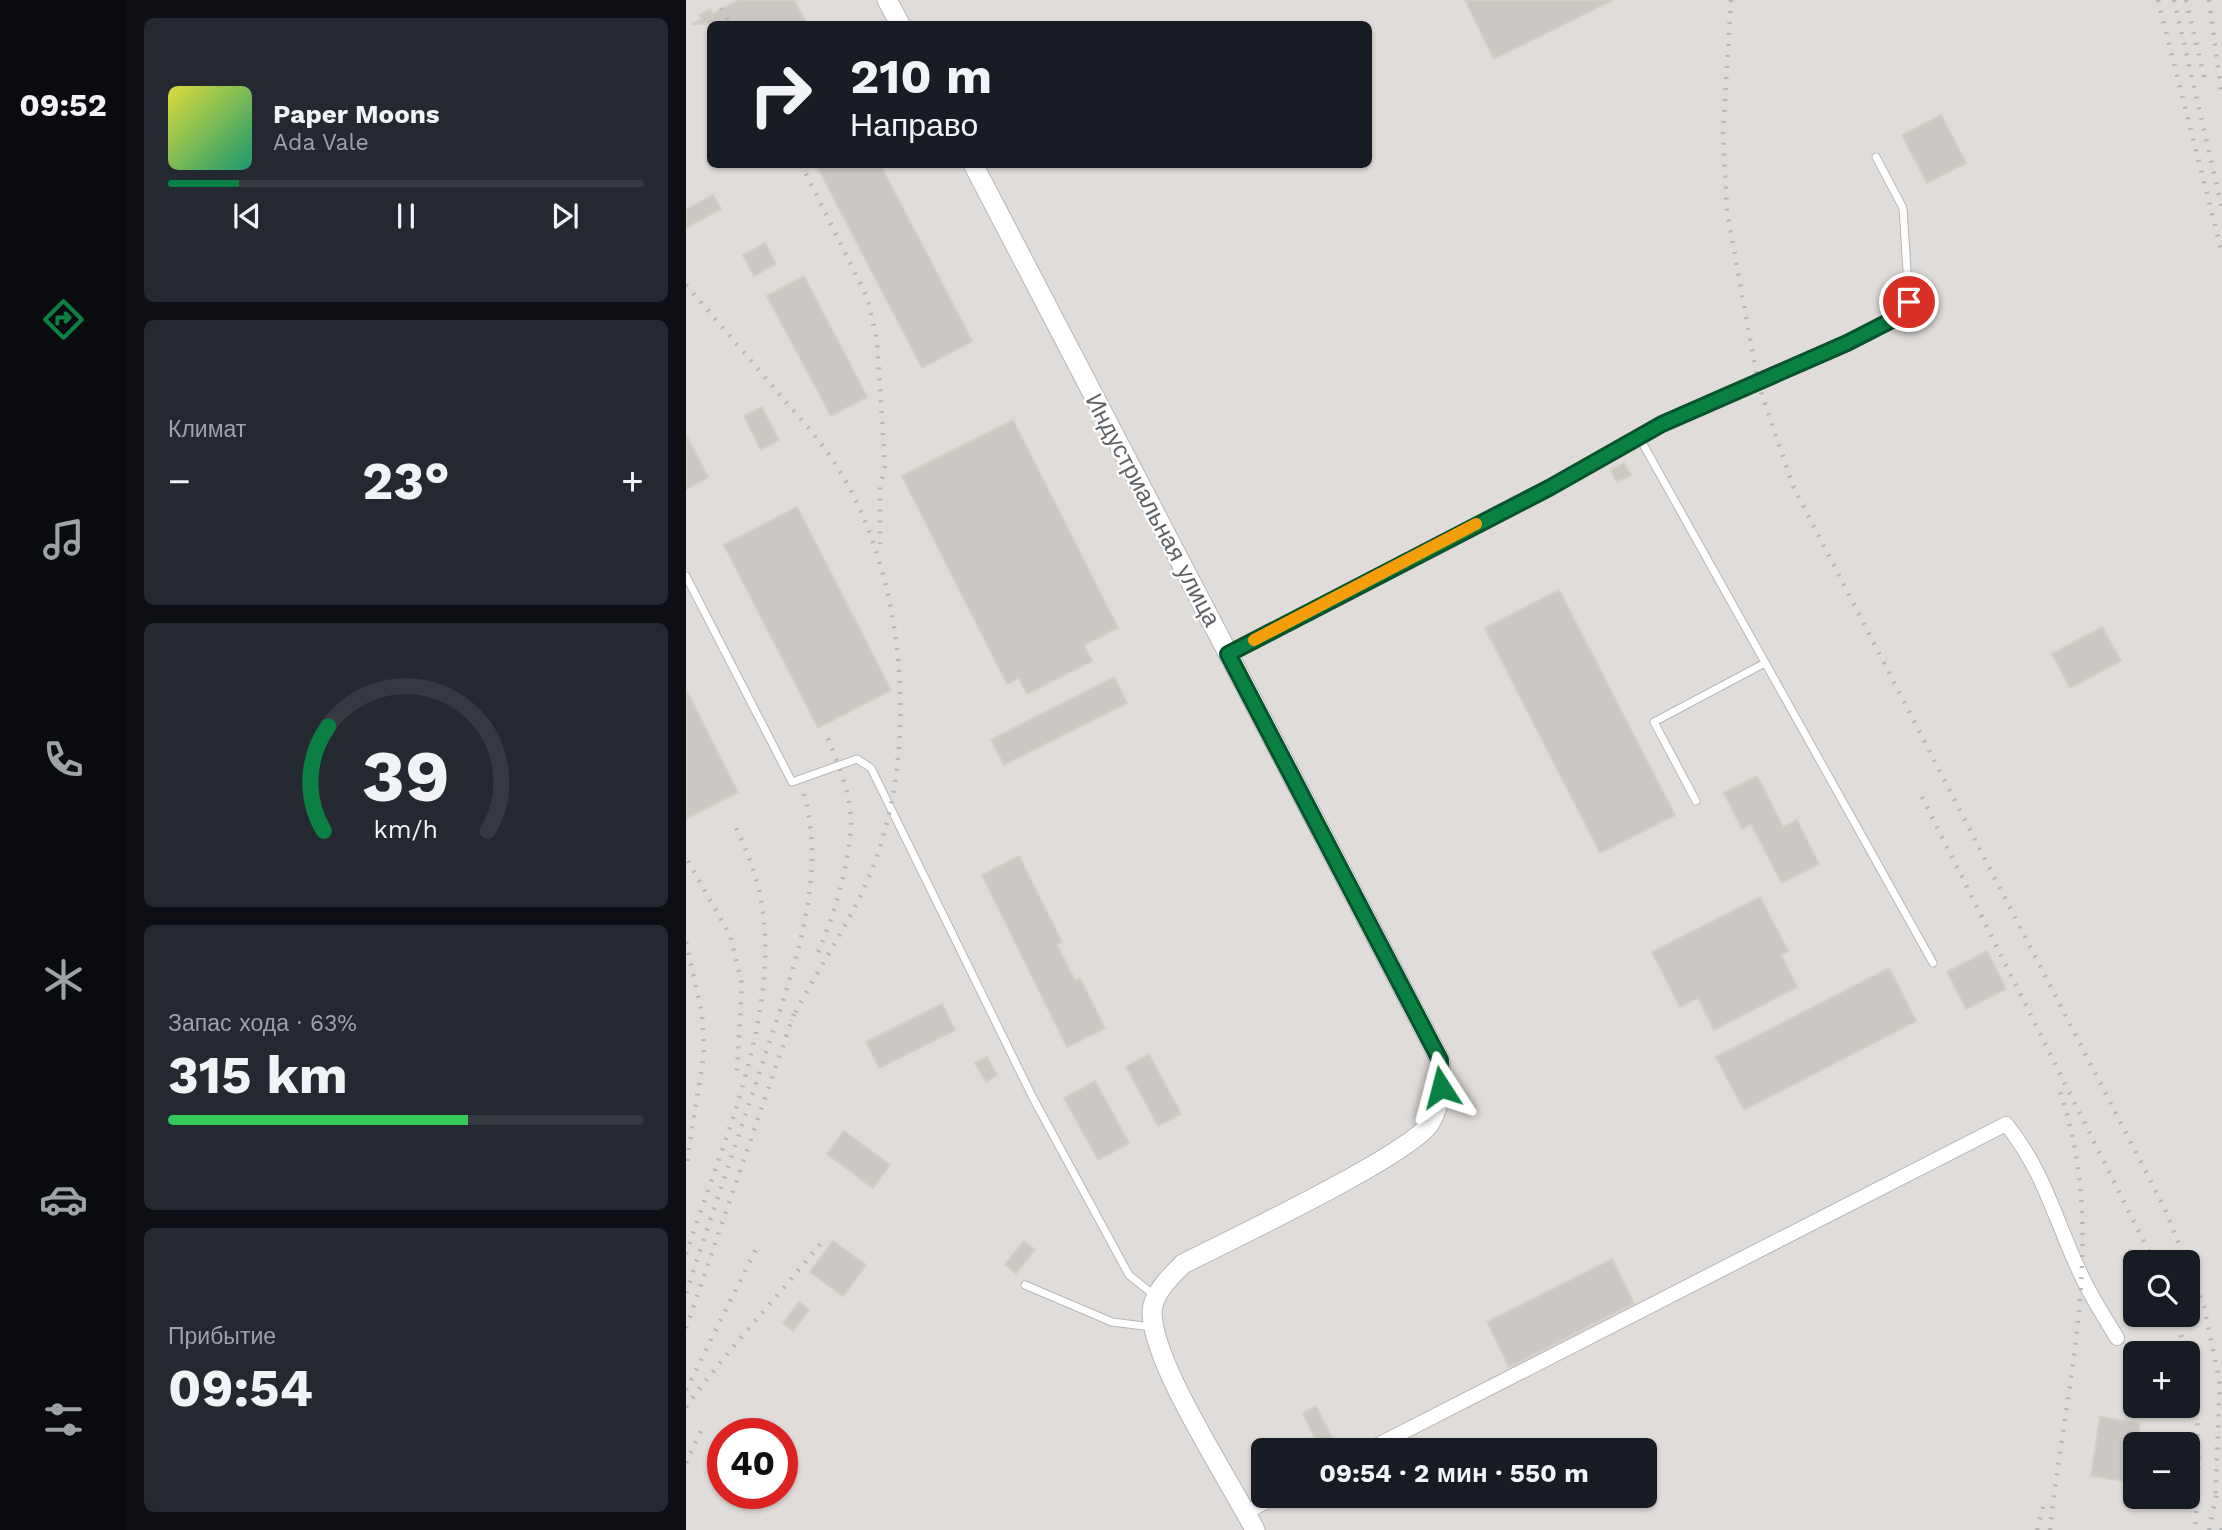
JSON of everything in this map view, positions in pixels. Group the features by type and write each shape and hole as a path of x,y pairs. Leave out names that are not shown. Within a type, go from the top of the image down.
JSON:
{"street":[{"path":"887,0 898,21"},
{"name":"Индустриальная улица","path":"975,168 1440,1060 1441,1087 1430,1124 1398,1150 1183,1264 1163,1284 1157,1298"},
{"path":"1391,1438 2006,1124 2026,1149 2047,1188 2083,1279 2117,1338"},
{"path":"1157,1298 1152,1311 1178,1388 1255,1530"},
{"path":"1246,1512 1254,1508"}],"lane":[{"path":"1228,654 1549,488 1639,437 1825,354 1892,320 1909,302 1903,208 1876,157"},
{"path":"1639,437 1933,963"},
{"path":"686,576 792,782 857,759 871,768 1034,1098 1116,1252 1129,1275 1157,1298"},
{"path":"1696,801 1654,722 1765,663"},
{"path":"1025,1285 1112,1322 1156,1328"}],"shaded area":[{"path":"686,0 2222,0 2222,1530 686,1530"}],"building":[{"path":"739,0 794,0 805,21 707,21 707,24 692,24 702,19 699,15 710,9 712,14"},
{"path":"1465,0 1613,0 1494,59"},
{"path":"1941,115 1966,163 1927,183 1902,135"},
{"path":"818,168 882,168 972,341 922,368"},
{"path":"713,195 721,209 686,228 686,210"},
{"path":"765,243 776,264 754,276 743,255"},
{"path":"804,276 867,397 831,416 767,296"},
{"path":"762,407 779,440 761,450 744,416"},
{"path":"1013,420 1118,628 1084,645 1092,661 1027,694 1019,678 1007,684 902,476"},
{"path":"686,435 708,477 686,489"},
{"path":"1624,463 1631,475 1617,482 1611,470"},
{"path":"797,507 891,690 818,728 724,545"},
{"path":"1559,590 1675,815 1600,853 1485,628"},
{"path":"2102,627 2121,661 2070,688 2052,654"},
{"path":"1114,677 1127,703 1004,765 991,740"},
{"path":"686,690 738,792 686,819"},
{"path":"1757,776 1783,827 1797,820 1819,864 1782,883 1751,824 1742,829 1724,793"},
{"path":"1019,856 1062,942 1057,945 1075,981 1080,978 1105,1028 1067,1047 982,875"},
{"path":"1760,897 1788,951 1781,955 1797,987 1714,1030 1698,998 1680,1007 1652,952"},
{"path":"1987,951 2006,989 1966,1009 1947,972"},
{"path":"1889,968 1916,1021 1744,1110 1716,1057"},
{"path":"942,1004 955,1030 879,1068 866,1042"},
{"path":"1149,1054 1181,1114 1158,1126 1126,1067"},
{"path":"987,1057 997,1075 986,1082 975,1063"},
{"path":"1095,1081 1129,1143 1098,1160 1064,1098"},
{"path":"844,1131 890,1165 873,1188 827,1154"},
{"path":"833,1241 866,1265 843,1296 810,1272"},
{"path":"1024,1241 1035,1250 1016,1273 1005,1264"},
{"path":"1612,1259 1634,1303 1509,1367 1487,1322"},
{"path":"799,1302 809,1310 793,1331 783,1323"},
{"path":"1316,1406 1332,1438 1315,1438 1303,1413"},
{"path":"2100,1417 2140,1423 2139,1432 2123,1432 2123,1481 2091,1476"}],"railway":[{"path":"1731,0 1723,133 1727,211 1758,383 1793,486 2164,1207 2181,1250"},
{"path":"2158,0 2222,253"},
{"path":"2174,0 2222,208"},
{"path":"2186,0 2205,81"},
{"path":"2209,0 2222,98"},
{"path":"721,8 728,21"},
{"path":"803,168 867,297 877,340 885,466 880,487 880,544"},
{"path":"686,285 810,430 838,468 861,512 879,561 892,613 899,666 900,720 896,773 886,824 863,891 791,1021"},
{"path":"818,952 840,890 851,826 847,791 827,736"},
{"path":"686,1293 794,965 809,897 812,863 804,794"},
{"path":"1922,797 2148,1250"},
{"path":"686,1254 746,1072 764,977 765,931 758,886 733,821"},
{"path":"688,861 730,935 742,984 737,1071"},
{"path":"686,942 702,1014 704,1053 686,1168"},
{"path":"686,1328 794,1014"},
{"path":"2050,1530 2073,1366 2082,1255 2081,1200 2074,1146 2060,1092"},
{"path":"686,1407 820,1244"},
{"path":"686,1390 757,1247"},
{"path":"2200,1296 2220,1384 2215,1500"},
{"path":"2179,1327 2183,1341"},
{"path":"2195,1530 2198,1487 2196,1418"},
{"path":"686,1463 702,1428"},
{"path":"2209,1530 2217,1492"},
{"path":"2037,1530 2045,1500"}],"slow traffic":[{"path":"1254,640 1476,524"}],"route":[{"path":"1441,1087 1440,1060 1228,654 1347,590 1549,488 1662,424 1825,354 1892,320 1909,302"}]}
